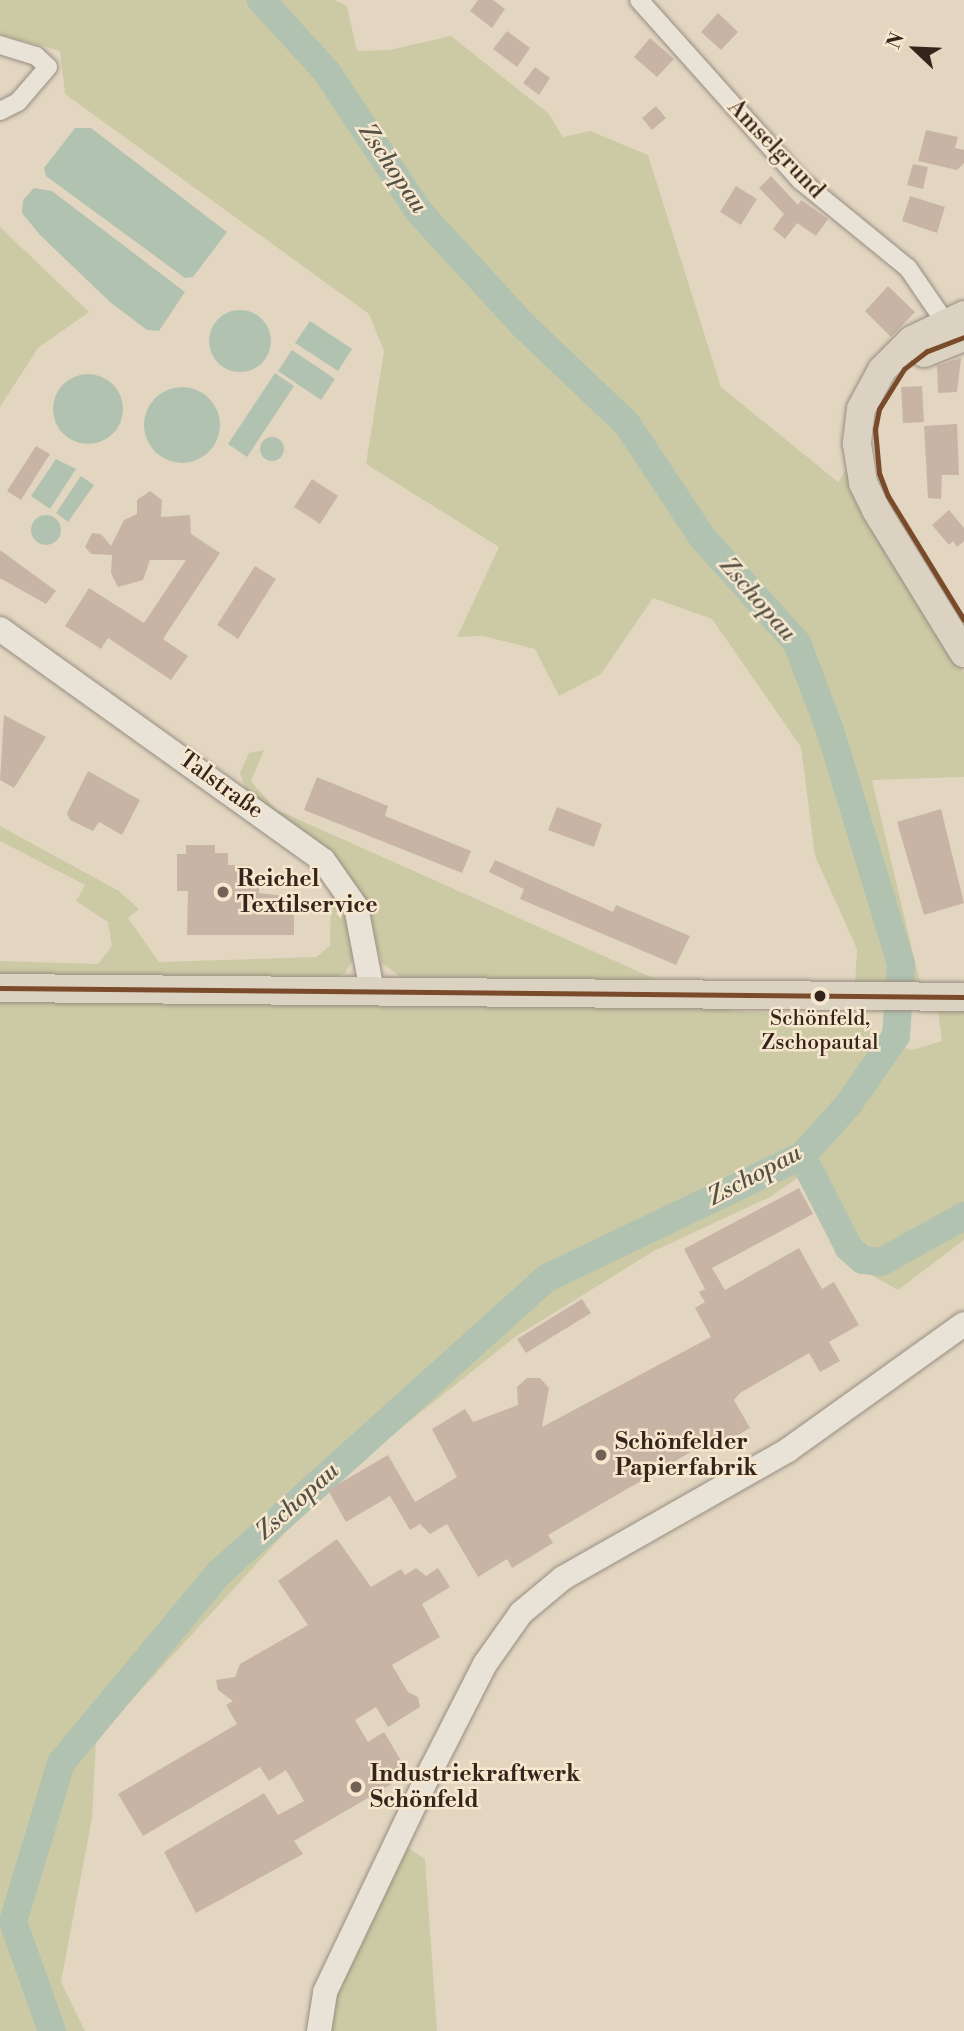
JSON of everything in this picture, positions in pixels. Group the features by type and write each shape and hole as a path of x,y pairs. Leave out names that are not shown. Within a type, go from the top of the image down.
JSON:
{"main road":[{"path":"958,325 904,369 879,409 875,440 888,496 964,620"},
{"path":"958,325 894,356 869,390 858,426 857,458 876,510 964,653"},
{"name":"Talstraße","path":"0,629 324,860 356,907 372,991"},
{"path":"0,988 954,997"},
{"path":"318,2031 325,1992 432,1768 485,1664 521,1613 563,1578 788,1450 964,1324"}],"street":[{"name":"Amselgrund","path":"639,0 800,180 908,268 958,325"},
{"path":"0,45 36,56 48,67 18,102 0,111"}],"shaded area":[{"path":"0,0 335,0 347,6 357,51 389,50 451,36 549,114 563,137 590,131 648,155 721,387 838,482 849,466 964,673 964,777 872,780 920,983 855,985 857,949 815,856 801,747 712,619 653,598 601,674 559,696 535,649 483,636 457,637 499,547 366,464 384,351 369,314 65,94 60,51 0,34"},
{"path":"75,128 91,128 227,232 193,277 185,278 46,176 44,168"},
{"path":"34,188 52,191 185,292 159,331 147,330 110,302 40,235 22,213 23,200"},
{"path":"0,227 89,312 38,348 0,407"},
{"path":"234,310 246,310 262,319 269,329 269,353 262,363 246,372 234,372 223,367 214,358 209,347 209,335 214,324 223,315"},
{"path":"310,321 352,349 338,371 295,343"},
{"path":"292,350 335,379 321,400 278,371"},
{"path":"275,373 294,386 247,457 228,444"},
{"path":"81,374 95,374 108,380 117,389 123,409 121,422 113,434 95,444 81,444 68,438 59,429 53,416 53,402 59,389 68,380"},
{"path":"182,387 197,390 209,398 217,410 220,425 217,440 209,452 197,460 182,463 167,460 155,452 147,440 144,425 147,410 155,398 167,390"},
{"path":"267,437 277,437 284,444 284,454 277,461 267,461 260,454 260,444"},
{"path":"56,459 76,469 50,509 31,496"},
{"path":"81,476 94,485 68,522 56,513"},
{"path":"46,515 57,519 61,530 57,541 46,545 35,541 31,530 35,519"},
{"path":"264,750 251,781 275,809 671,986 402,978 381,962 369,917 248,795 240,773 249,753"},
{"path":"0,826 119,891 139,909 128,918 159,962 316,957 330,946 331,894 317,872 352,917 355,956 345,973 329,980 0,978 0,961 98,964 112,946 108,922 76,901 85,885 0,841"},
{"path":"0,997 727,1004 731,1011 867,1018 875,1039 912,1050 942,1041 938,1012 964,1011 964,1240 898,1290 837,1256 799,1177 770,1197 654,1251 515,1337 326,1488 96,1739 92,1818 61,1982 85,2031 0,2031"},
{"path":"402,1844 425,1859 437,2031 327,2031 328,2015"}],"building":[{"path":"478,0 493,0 505,9 492,28 470,11"},
{"path":"718,13 738,32 721,50 701,32"},
{"path":"507,31 530,48 517,67 493,49"},
{"path":"650,38 674,59 657,77 634,57"},
{"path":"535,67 550,78 539,95 523,83"},
{"path":"656,106 666,118 652,130 642,118"},
{"path":"926,130 958,137 955,148 964,150 964,163 957,170 918,161"},
{"path":"913,164 928,167 923,189 907,185"},
{"path":"771,176 798,205 801,200 828,219 816,236 797,223 785,239 773,229 784,214 759,188"},
{"path":"736,186 757,199 741,225 720,212"},
{"path":"910,196 945,207 937,233 902,221"},
{"path":"888,286 915,312 891,337 865,311"},
{"path":"961,358 957,392 938,393 937,366"},
{"path":"922,386 924,422 903,423 901,387"},
{"path":"957,424 959,475 942,475 941,499 928,498 924,426"},
{"path":"36,446 50,454 21,500 7,491"},
{"path":"312,479 338,496 320,524 294,507"},
{"path":"150,491 162,500 161,517 190,515 191,534 220,553 163,639 188,656 171,680 108,638 101,649 65,626 89,588 144,623 186,560 150,560 143,580 118,587 111,573 112,555 91,554 85,547 92,533 101,534 111,546 124,520 137,514 137,500"},
{"path":"949,510 964,528 964,541 957,547 953,541 949,545 932,525"},
{"path":"0,550 56,591 46,604 0,578"},
{"path":"255,566 276,579 238,639 217,625"},
{"path":"4,715 46,737 14,788 0,780"},
{"path":"88,771 140,800 122,835 99,822 93,831 70,820 67,813"},
{"path":"317,777 388,806 385,816 471,851 462,873 304,810"},
{"path":"557,807 602,824 594,847 548,830"},
{"path":"941,809 964,903 924,915 897,822"},
{"name":"Reichel Textilservice","path":"186,845 215,845 215,853 228,853 228,865 250,865 250,885 259,885 259,893 294,897 294,935 187,935 188,891 177,891 177,854 186,854"},
{"path":"495,860 613,912 616,905 690,936 676,965 520,899 524,889 489,872"},
{"path":"799,1188 813,1214 712,1268 725,1290 799,1248 822,1289 834,1282 859,1325 829,1342 840,1361 820,1372 809,1353 740,1393 734,1400 750,1428 717,1447 713,1439 548,1535 553,1543 512,1568 507,1559 478,1577 447,1524 430,1534 420,1524 410,1530 390,1496 346,1522 328,1490 388,1455 415,1502 457,1477 432,1429 465,1409 473,1422 518,1405 517,1387 527,1378 540,1378 549,1388 542,1427 711,1337 695,1308 705,1302 699,1292 705,1289 684,1249"},
{"path":"582,1299 591,1313 526,1353 517,1339"},
{"path":"337,1539 371,1587 401,1569 405,1575 416,1568 426,1576 438,1568 450,1587 422,1604 440,1637 392,1665 408,1692 418,1697 420,1707 388,1727 376,1707 355,1720 368,1742 384,1732 409,1774 294,1841 303,1854 196,1913 164,1852 264,1793 278,1815 304,1801 286,1770 269,1781 260,1767 143,1836 118,1794 237,1724 226,1705 233,1701 218,1690 216,1680 235,1677 240,1664 308,1625 278,1581"}],"waterway":[{"name":"Zschopau","path":"52,2031 13,1922 61,1763 219,1573 547,1278 802,1156 848,1105 896,1036 901,964 830,730 797,643 702,537 627,424 524,326 419,212 327,72 261,0"},
{"path":"802,1156 849,1248 863,1260 881,1262 964,1216"}],"transit line":[{"path":"964,337 927,351 904,369 879,409 875,429 879,473 888,496 964,620"},
{"path":"0,988 964,997"}],"place":[{"name":"Reichel Textilservice","path":"223,892"},
{"name":"Schönfeld, Zschopautal","path":"820,996"},
{"name":"Schönfelder Papierfabrik","path":"601,1455"},
{"name":"Industriekraftwerk Schönfeld","path":"356,1787"}]}
